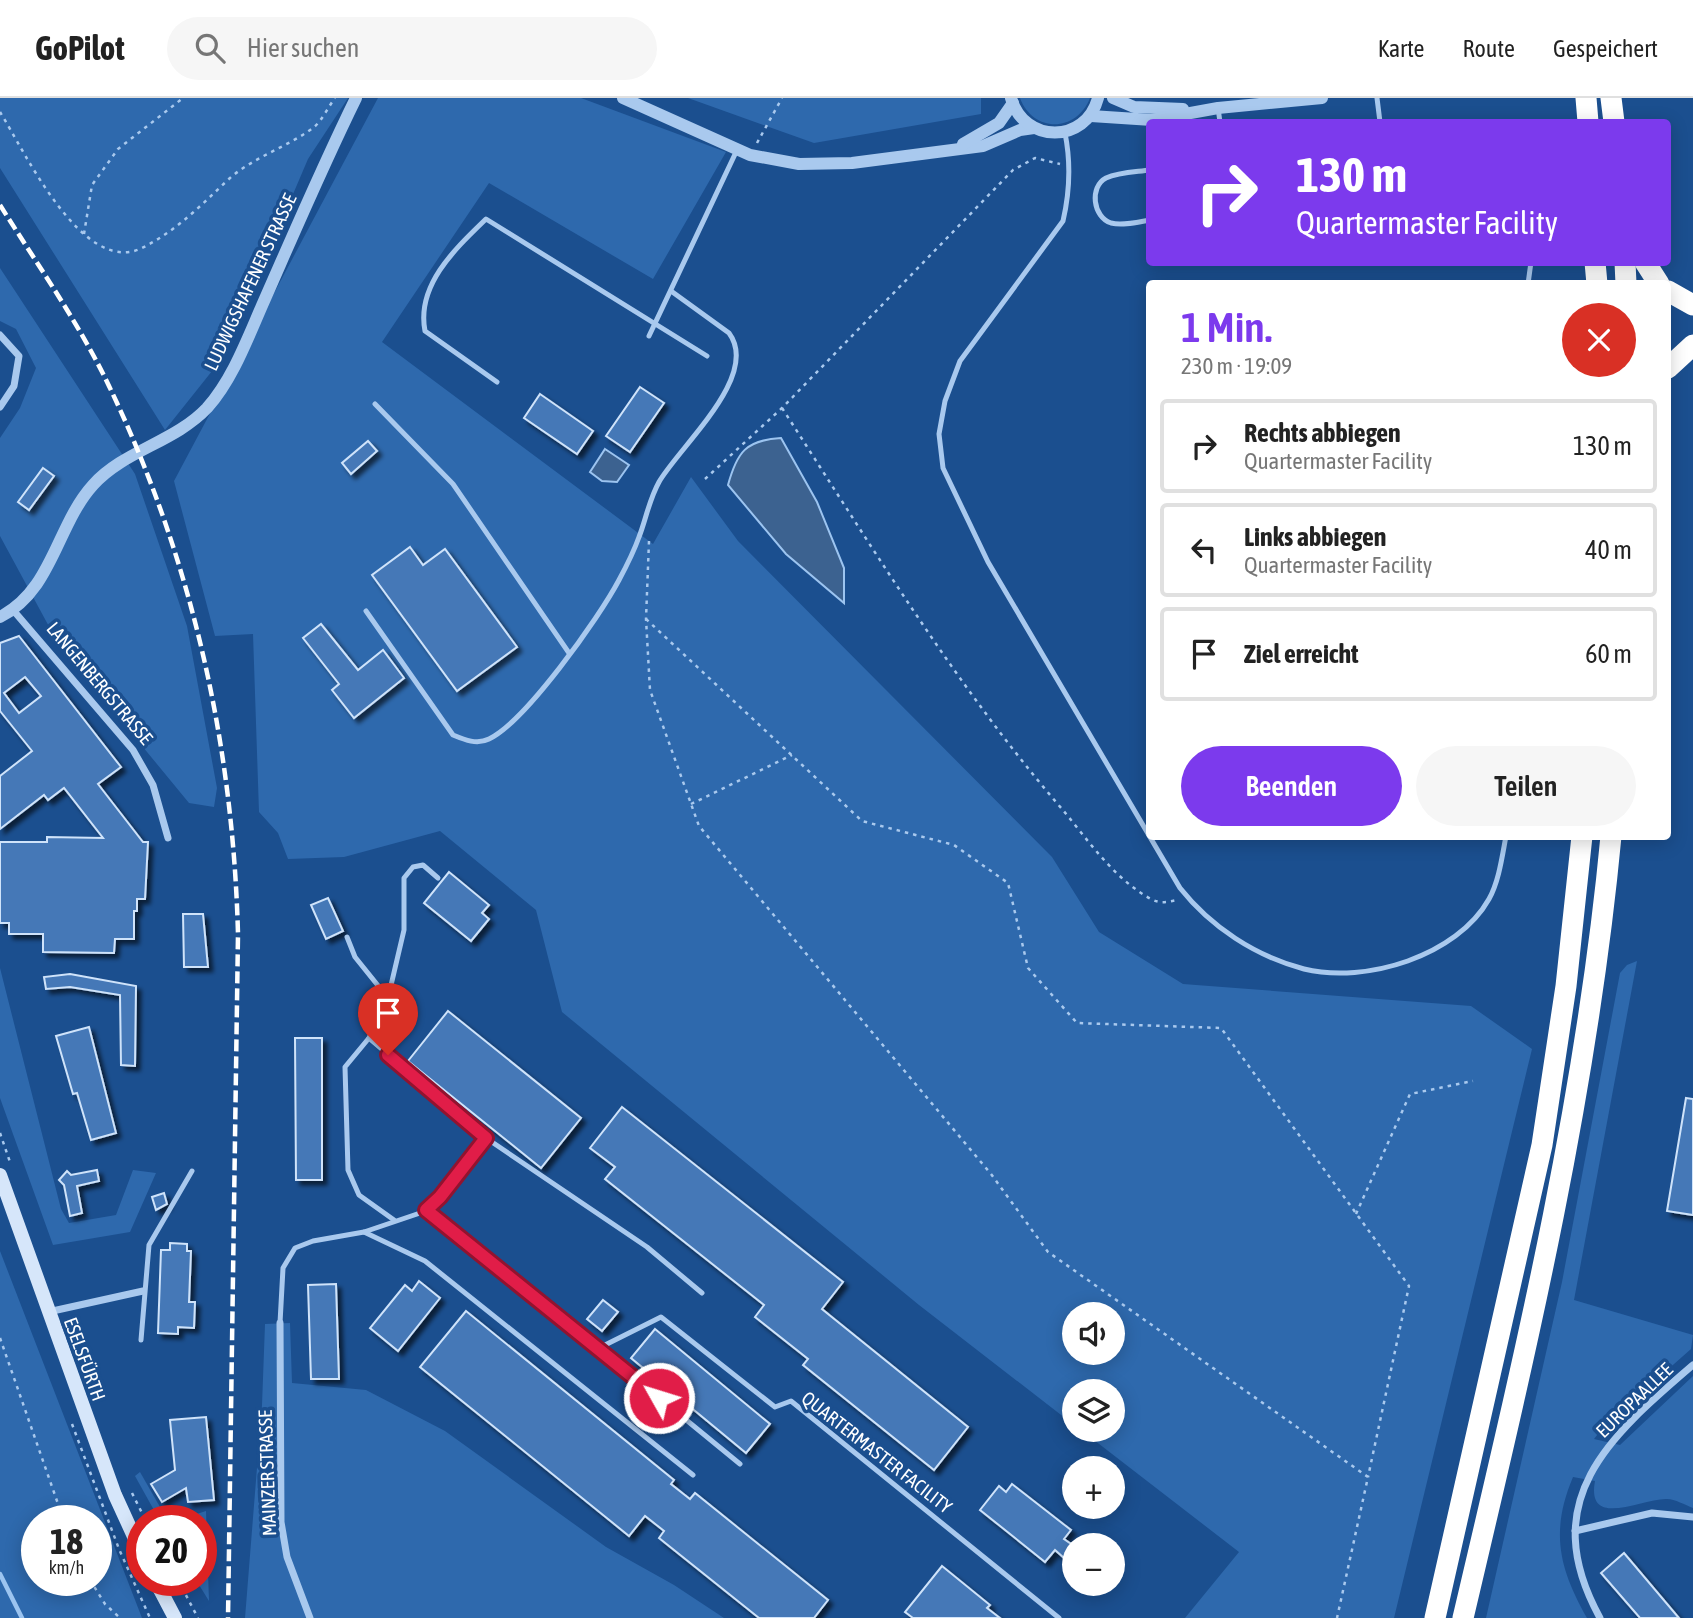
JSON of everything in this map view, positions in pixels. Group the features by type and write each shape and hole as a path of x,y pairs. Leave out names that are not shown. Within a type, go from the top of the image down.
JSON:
{"highway":[{"path":"1612,98 1614,119"},
{"path":"1671,293 1693,305"},
{"path":"1671,365 1693,345"},
{"path":"1435,1618 1542,1145 1566,986 1582,840"},
{"path":"1464,1618 1530,1336 1568,1152 1601,949 1611,840"}],"main road":[{"name":"ESELSFÜRTH","path":"0,1175 47,1312 126,1519"},
{"path":"163,1596 175,1618"}],"street":[{"name":"LUDWIGSHAFENER STRASSE","path":"13,610 35,589 81,500 94,483 196,419 219,392 255,320 356,98"},
{"path":"624,98 750,155 799,164 839,163 983,145 1020,130 1034,128"},
{"path":"1012,100 1021,118 1034,128 1049,133 1065,132 1079,126 1091,116 1098,98"},
{"path":"1113,98 1151,109 1218,108 1322,98"},
{"path":"957,147 999,123 1012,100"},
{"path":"1158,119 1218,108"},
{"path":"1091,116 1146,120"},
{"path":"0,335 19,356 14,386 0,407"},
{"path":"0,617 13,610"},
{"name":"LANGENBERGSTRASSE","path":"13,610 133,750 153,785 168,838"},
{"path":"47,1312 143,1291"},
{"name":"MAINZER STRASSE","path":"280,1323 281,1522 287,1557 310,1618"},
{"name":"EUROPAALLEE","path":"1600,1618 1579,1570 1575,1531 1580,1499 1593,1468 1609,1443 1693,1365"},
{"path":"1575,1531 1652,1513 1693,1517"}],"lane":[{"path":"1377,98 1380,119"},
{"path":"1218,108 1220,119"},
{"path":"1065,132 1069,167 1068,199 1062,221 960,361 945,401 939,434 943,468 988,562 1146,829"},
{"path":"649,336 737,150"},
{"path":"1146,171 1105,178 1099,184 1095,200 1102,218 1112,223 1146,220"},
{"path":"497,382 425,331 423,319 429,292 438,274 465,239 486,219 707,356"},
{"path":"366,611 453,736 466,741 488,740 539,694 618,582 639,537 660,480 722,395 737,352 729,333 671,291"},
{"path":"375,404 453,484 569,653"},
{"path":"1152,840 1186,897 1224,933 1305,969 1351,971 1421,958 1460,934 1489,899 1502,862 1505,840"},
{"path":"394,1220 359,1195 348,1170 345,1067 369,1038 387,998 404,930 404,878 413,867 423,865 438,878"},
{"path":"347,937 355,957 387,998"},
{"path":"369,1038 486,1138 647,1247 702,1293"},
{"path":"280,1323 283,1268 295,1248 313,1241 364,1232 426,1210 440,1197 486,1138"},
{"path":"141,1340 143,1291 149,1245 192,1171"},
{"path":"426,1210 740,1464"},
{"path":"364,1232 425,1261 693,1475"},
{"name":"QUARTERMASTER FACILITY","path":"599,1348 660,1317 775,1407 790,1401 1059,1618"}],"path":[{"path":"83,234 92,185 118,149 183,98"},
{"path":"0,111 71,224 107,251 123,254 141,249 190,218 232,176 315,127 335,98"},
{"path":"750,155 782,98"},
{"path":"705,479 782,408 1013,170 1035,158 1069,167"},
{"path":"782,408 947,662 1012,751 1111,867 1133,886 1153,901 1164,903 1186,897"},
{"path":"646,513 649,536 646,619 650,690 699,826 991,1174 1048,1252 1368,1478"},
{"path":"646,619 862,821 954,845 1009,883 1028,968 1077,1023 1221,1028 1409,1286 1337,1618"},
{"path":"691,804 792,755"},
{"path":"1356,1214 1410,1094 1473,1081"},
{"path":"0,1338 58,1505"},
{"path":"100,1596 120,1618"},
{"path":"186,1596 198,1618"}],"shaded area":[{"path":"0,98 348,98 308,159 224,356 165,430 0,168"},
{"path":"378,98 581,98 726,152 653,279 489,183 382,342 653,544 691,477 738,541 1052,857 1099,932 1183,984 1471,1006 1532,1049 1394,1618 1185,1618 1239,1552 1125,1464 1125,1456 1115,1456 1097,1442 1125,1442 1125,1379 1062,1379 1062,1416 919,1305 562,1012 536,910 440,831 344,857 288,859 278,833 259,812 253,634 215,636 174,481"},
{"path":"688,98 981,98 981,114 814,143"},
{"path":"1020,98 1090,98 1075,118 1055,124 1034,118"},
{"path":"0,268 135,474 187,626 217,788 214,807 189,803 59,645 0,536 0,438 20,408 36,368 16,329 0,321"},
{"path":"781,438 817,502 844,568 844,603 786,554 728,485 735,464 745,450 759,442"},
{"path":"605,449 629,465 617,482 602,481 590,472"},
{"path":"1637,961 1574,1300 1693,1335 1691,1349 1605,1425 1594,1439 1620,1445 1693,1376 1693,1508 1667,1499 1607,1508 1599,1504 1594,1496 1595,1481 1573,1477 1562,1515 1561,1549 1570,1583 1587,1618 1486,1618 1562,1282 1620,973 1627,965"},
{"path":"0,968 61,1209 69,1223 116,1215 133,1170 156,1173 130,1232 53,1245 0,1098"},
{"path":"0,1251 98,1505 21,1505 21,1596 112,1596 112,1540 126,1577 126,1596 133,1596 142,1618 0,1618"},
{"path":"290,1323 292,1383 366,1390 445,1431 606,1547 674,1585 724,1618 245,1618 262,1405 265,1324"},
{"path":"140,1472 159,1505 151,1505 135,1476"}],"building":[{"path":"640,387 664,403 630,452 606,436"},
{"path":"540,394 593,431 577,454 524,418"},
{"path":"368,441 377,451 351,474 342,463"},
{"path":"43,468 54,476 29,510 18,502"},
{"path":"410,547 423,565 445,549 517,647 457,691 372,575"},
{"path":"321,624 358,670 383,650 404,678 354,718 332,690 339,684 303,638"},
{"path":"19,636 121,767 98,784 143,842 148,842 145,899 137,899 134,939 115,939 114,953 43,952 43,934 9,934 9,923 0,923 0,842 47,842 47,837 103,838 64,788 48,800 44,795 0,829 0,776 32,751 0,711 0,643","holes":["25,677 41,696 19,713 4,693"]},
{"path":"449,872 489,905 482,913 489,919 471,941 424,903"},
{"path":"328,898 343,931 326,939 311,905"},
{"path":"183,914 203,914 208,967 184,967"},
{"path":"70,974 136,986 135,1066 121,1065 120,995 70,987 46,989 44,977"},
{"path":"448,1011 581,1118 541,1168 408,1061"},
{"path":"89,1027 116,1133 91,1140 77,1093 73,1094 56,1036"},
{"path":"295,1038 322,1038 322,1180 296,1180"},
{"path":"1686,1098 1693,1099 1693,1215 1667,1211"},
{"path":"622,1107 843,1282 822,1309 968,1427 934,1470 803,1365 808,1359 755,1317 764,1305 605,1179 615,1167 590,1148"},
{"path":"97,1170 99,1181 77,1186 82,1213 70,1216 64,1185 59,1180 67,1171 71,1175"},
{"path":"164,1193 167,1204 156,1210 152,1197"},
{"path":"170,1243 187,1244 187,1251 191,1251 189,1302 195,1302 194,1328 178,1327 178,1334 158,1333 161,1250 170,1250"},
{"path":"419,1281 440,1298 398,1351 370,1328 405,1285 412,1291"},
{"path":"336,1284 339,1379 311,1379 308,1285"},
{"path":"603,1300 618,1312 602,1331 587,1319"},
{"path":"466,1311 674,1480 671,1484 690,1499 695,1493 828,1600 814,1618 759,1618 659,1538 664,1531 645,1516 629,1536 420,1367"},
{"path":"655,1329 770,1424 746,1453 631,1358"},
{"path":"206,1417 214,1500 188,1502 186,1488 162,1502 151,1484 175,1470 170,1420"},
{"path":"1012,1484 1071,1530 1069,1533 1062,1533 1062,1556 1055,1550 1045,1562 980,1510 999,1486 1006,1492"},
{"path":"1624,1553 1679,1618 1640,1618 1601,1573"},
{"path":"942,1566 990,1605 987,1608 1000,1618 913,1618 905,1612"}],"waterway":[{"path":"0,1574 22,1618"}],"railway":[{"path":"0,205 85,339 138,451 185,585 217,723 234,863 238,934 228,1618"}],"route":[{"path":"388,1055 486,1138 440,1197 426,1210 659,1398"}]}
